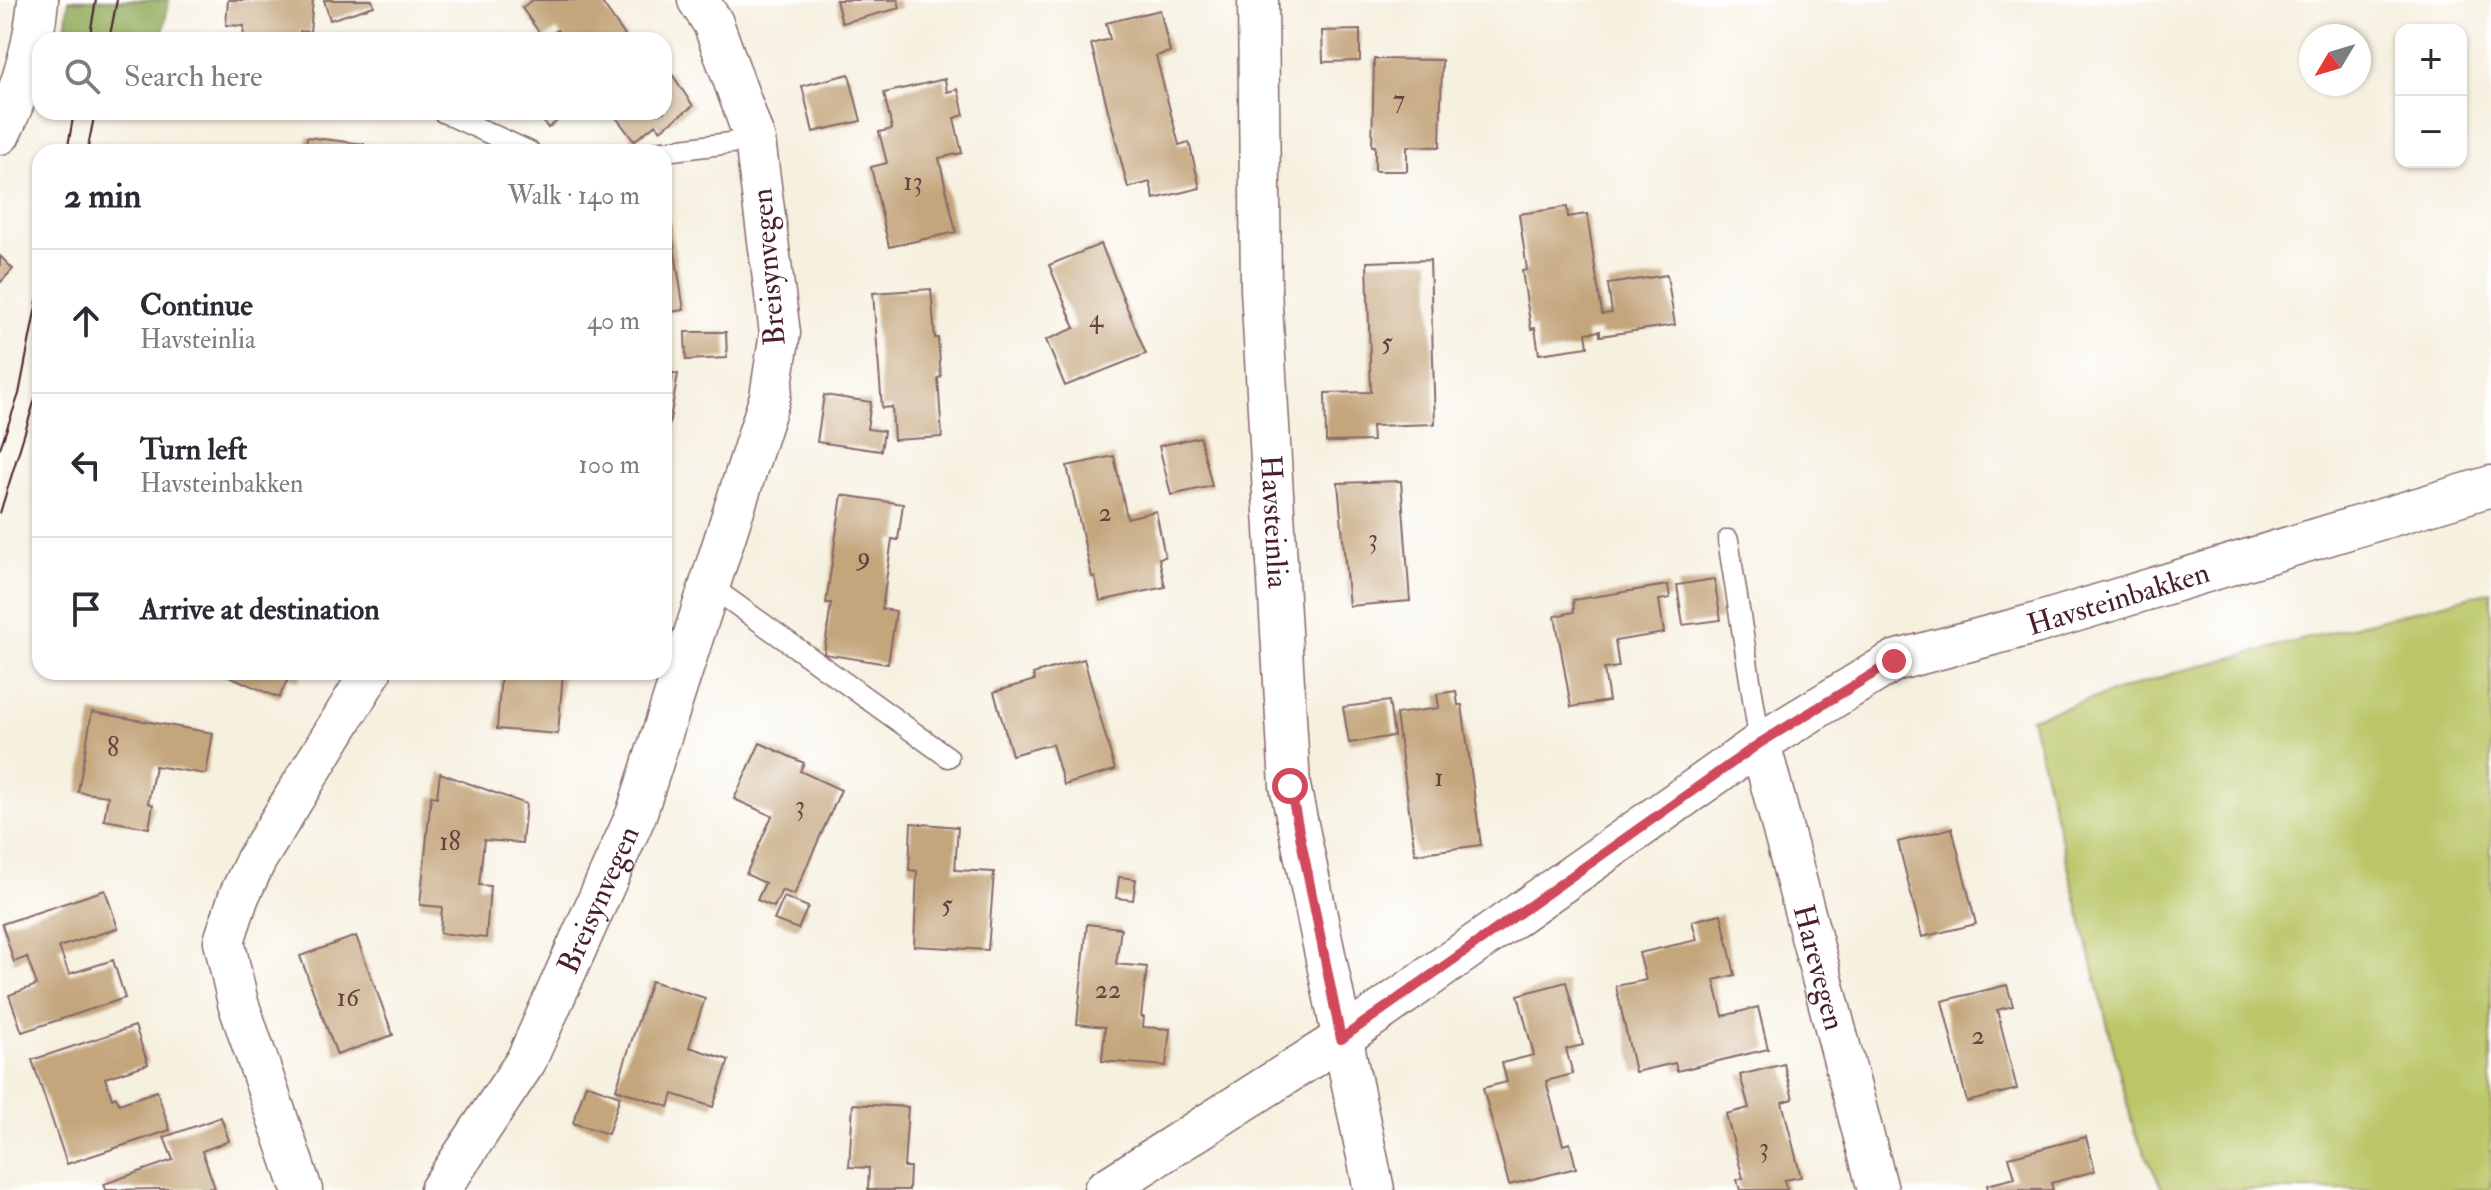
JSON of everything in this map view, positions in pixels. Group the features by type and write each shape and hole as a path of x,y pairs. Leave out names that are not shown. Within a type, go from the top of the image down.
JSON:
{"street":[{"path":"34,32 38,0"},
{"name":"Breisynvegen","path":"440,1190 526,1061 636,815 770,397 780,333 755,140 713,23 698,0"},
{"name":"Havsteinlia","path":"1258,0 1261,289 1290,786 1374,1190"},
{"path":"0,134 13,104 32,40"},
{"name":"Havsteinbakken","path":"1104,1190 1341,1039 1760,743 1894,661 2034,624 2491,486"},
{"path":"302,1190 238,1003 224,941 239,896 256,860 366,680"},
{"name":"Harevegen","path":"1760,743 1878,1190"}],"lane":[{"path":"460,120 513,144"},
{"path":"672,150 755,140"},
{"path":"1728,540 1760,743"},
{"path":"709,585 948,757"}],"green space":[{"path":"69,0 169,0 163,32 65,30"},
{"path":"2491,591 2491,1190 2163,1190 2134,1131 2031,718 2181,671"}],"building":[{"path":"228,0 313,0 310,32 244,32 244,26 226,25"},
{"path":"324,0 372,0 374,6 330,20"},
{"path":"533,0 600,0 622,32 539,32 522,8"},
{"path":"836,0 898,0 900,8 842,23"},
{"path":"1160,10 1170,52 1156,56 1179,145 1189,142 1200,188 1154,199 1150,182 1128,188 1091,44 1110,39 1106,23"},
{"path":"1360,30 1360,61 1323,62 1322,31"},
{"path":"1374,59 1442,60 1440,147 1407,146 1407,171 1375,171 1375,146 1372,146"},
{"path":"672,74 693,106 660,130 656,124 634,141 618,120 672,120"},
{"path":"849,74 861,121 813,132 802,86"},
{"path":"945,79 947,92 958,89 964,115 954,118 962,153 939,158 956,232 889,247 871,167 887,163 879,132 892,129 884,93"},
{"path":"542,120 558,120 548,128"},
{"path":"307,137 364,144 306,144"},
{"path":"1567,207 1568,217 1587,214 1602,314 1612,313 1608,284 1667,275 1675,325 1600,336 1600,331 1586,333 1588,347 1539,354 1535,328 1531,329 1522,271 1527,270 1519,214"},
{"path":"672,234 684,310 672,312"},
{"path":"1101,244 1146,354 1065,386 1046,340 1075,328 1049,265"},
{"path":"0,256 13,269 0,283"},
{"path":"1430,260 1435,424 1372,426 1373,441 1326,442 1325,393 1371,392 1367,262"},
{"path":"931,289 941,377 938,378 942,437 894,440 892,407 882,408 873,293"},
{"path":"685,332 726,332 727,358 686,360"},
{"path":"672,373 678,374 672,408"},
{"path":"824,395 871,402 867,429 884,431 881,451 817,442"},
{"path":"1200,437 1212,486 1171,495 1159,446"},
{"path":"1114,456 1127,518 1156,511 1165,557 1159,558 1165,587 1100,601 1067,466"},
{"path":"1401,481 1410,601 1349,606 1338,483"},
{"path":"842,495 903,504 898,540 892,539 882,609 896,611 888,664 824,654 831,603 826,603"},
{"path":"1714,579 1721,620 1683,625 1677,585"},
{"path":"1668,585 1670,598 1659,600 1664,633 1615,641 1619,667 1604,669 1609,701 1571,707 1555,616 1574,612 1573,600"},
{"path":"1084,659 1115,770 1064,785 1052,744 1012,755 994,692 1035,680 1033,674"},
{"path":"238,680 288,680 279,698"},
{"path":"500,680 562,680 558,734 497,729"},
{"path":"1456,691 1458,705 1462,705 1481,845 1415,854 1396,714 1439,708 1437,694"},
{"path":"1389,701 1394,736 1349,743 1343,707"},
{"path":"92,712 213,733 206,774 155,766 148,803 153,805 149,828 104,820 108,796 78,792"},
{"path":"760,743 804,763 800,771 841,790 794,895 782,890 774,907 757,900 765,883 746,874 772,816 734,799"},
{"path":"440,773 526,804 522,843 484,840 479,885 490,886 486,938 440,933 442,907 420,905 431,796 437,797"},
{"path":"911,823 958,827 955,870 994,872 988,950 914,946 917,871 909,870"},
{"path":"1952,828 1976,924 1922,937 1898,842"},
{"path":"1119,877 1136,879 1133,900 1116,898"},
{"path":"105,890 118,928 59,947 69,974 113,960 125,998 22,1032 9,995 37,985 27,957 14,962 2,924"},
{"path":"784,897 808,907 798,929 774,920"},
{"path":"1721,914 1735,975 1714,980 1723,1016 1758,1007 1768,1049 1677,1071 1675,1063 1635,1072 1616,986 1646,980 1639,953 1697,940 1692,921"},
{"path":"1087,924 1121,928 1116,964 1147,967 1141,1017 1144,1017 1143,1027 1170,1029 1166,1066 1102,1061 1105,1027 1077,1024"},
{"path":"356,936 393,1035 337,1055 300,956"},
{"path":"651,981 705,998 689,1047 729,1060 713,1107 673,1094 669,1107 616,1089"},
{"path":"1566,982 1583,1045 1566,1049 1573,1074 1546,1081 1563,1145 1570,1143 1576,1168 1509,1185 1483,1088 1507,1082 1502,1063 1534,1055 1518,995"},
{"path":"2007,985 2013,1006 1997,1010 2017,1089 1967,1102 1942,1001"},
{"path":"135,1026 148,1064 105,1078 112,1099 116,1097 119,1104 157,1091 170,1130 67,1164 32,1060"},
{"path":"1784,1064 1793,1099 1782,1102 1801,1177 1784,1180 1787,1190 1740,1190 1737,1180 1743,1178 1726,1114 1749,1108 1740,1075"},
{"path":"586,1084 620,1096 608,1134 573,1123"},
{"path":"853,1104 908,1107 904,1167 910,1167 909,1190 868,1190 869,1168 849,1167"},
{"path":"221,1117 229,1141 202,1151 215,1188 106,1190 104,1184 173,1160 164,1137"},
{"path":"2086,1137 2095,1171 2051,1183 2053,1190 1988,1190 1987,1185 2015,1178 2009,1157"}],"tram line":[{"path":"90,32 96,0"},
{"path":"111,32 117,0"},
{"path":"68,144 73,120"},
{"path":"89,144 93,120"},
{"path":"0,448 19,394 32,327"},
{"path":"0,513 32,409"}],"route":[{"path":"1290,786 1341,1039 1760,743 1894,661"}]}
